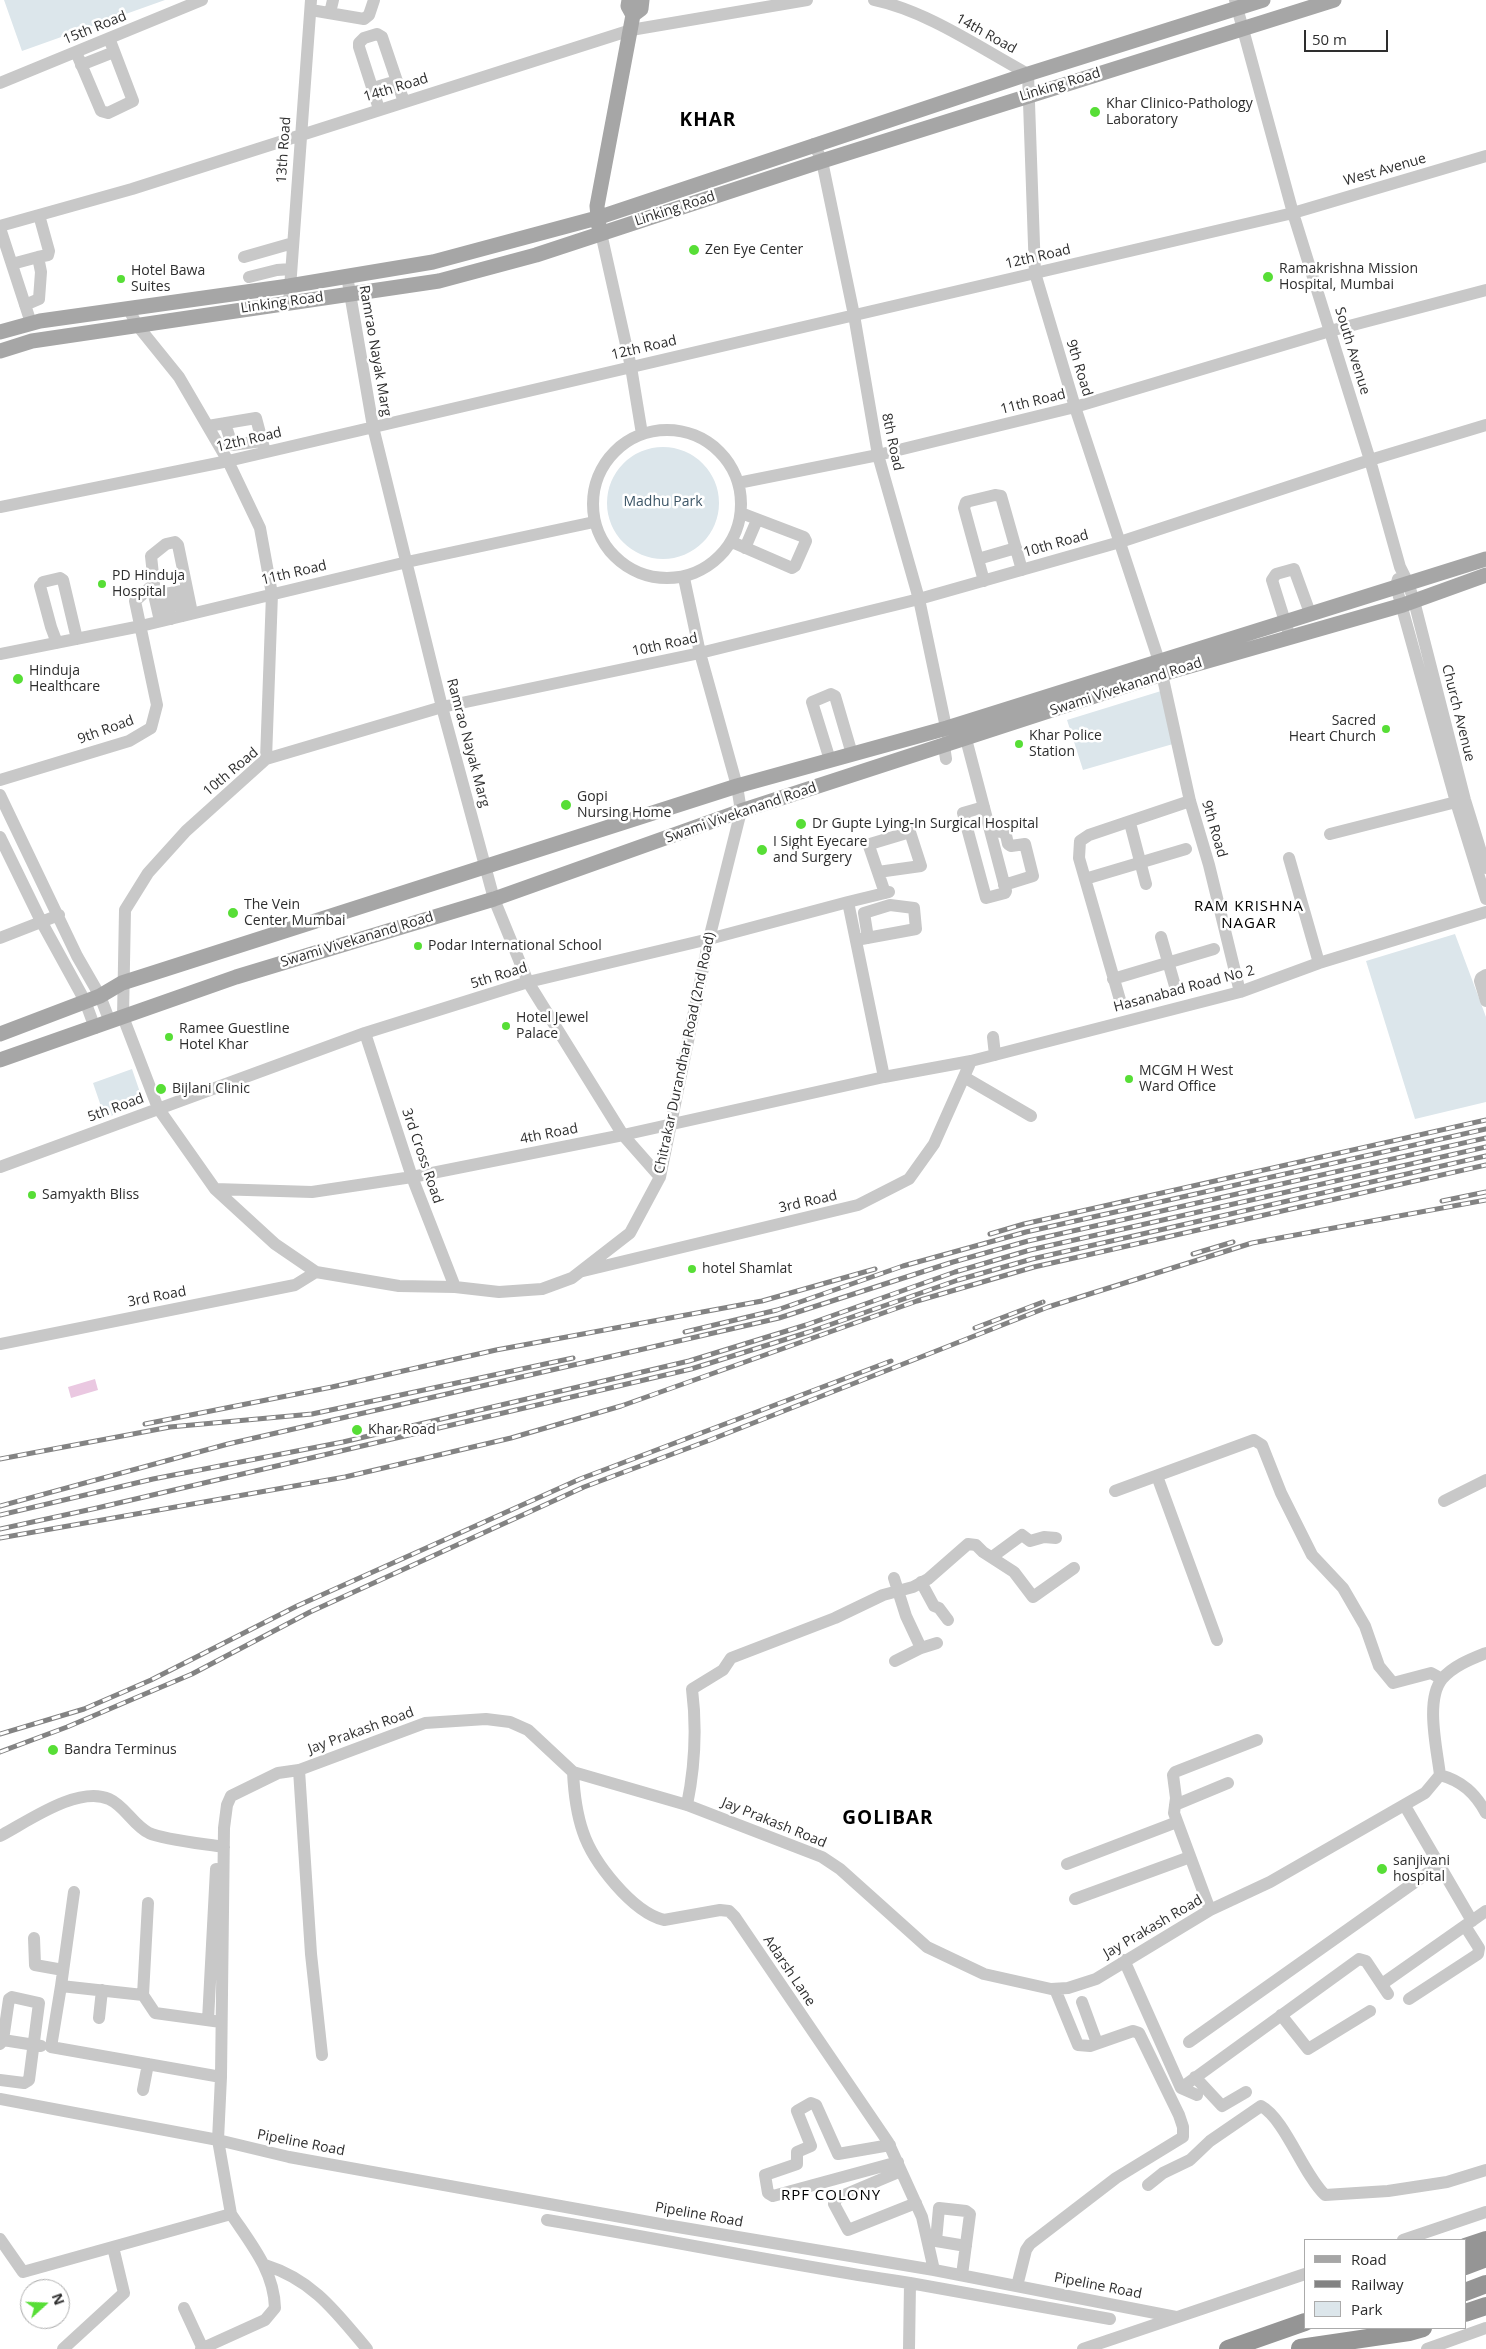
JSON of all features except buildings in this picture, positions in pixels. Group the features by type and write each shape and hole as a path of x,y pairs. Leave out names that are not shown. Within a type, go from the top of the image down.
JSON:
{"highway":[{"path":"1466,2247 1486,2240"},
{"path":"1466,2266 1486,2258"},
{"path":"1466,2292 1486,2284"},
{"path":"1466,2314 1486,2306"},
{"path":"1228,2349 1300,2323"},
{"path":"1298,2349 1355,2329"},
{"path":"1298,2349 1419,2329"}],"main road":[{"path":"629,0 628,6 632,23"},
{"path":"601,233 597,212 632,23 641,9 642,0"},
{"name":"Linking Road","path":"0,332 36,322 289,286 433,262 814,144 1237,4 1263,0"},
{"name":"Linking Road","path":"0,351 32,341 439,281 536,255 822,161 1334,0"},
{"name":"Swami Vivekanand Road","path":"0,1060 236,977 494,899 741,811 908,758 947,750 966,739 1285,621 1486,559"},
{"name":"Swami Vivekanand Road","path":"0,1034 100,996 122,984 737,786 1161,667 1291,637 1409,603 1486,576"},
{"path":"902,740 908,758"}],"street":[{"name":"15th Road","path":"0,83 202,0"},
{"path":"330,13 333,0"},
{"path":"311,5 330,13 364,19 370,15 374,0"},
{"name":"14th Road","path":"1,229 40,219 404,102 632,23 807,0"},
{"name":"14th Road","path":"874,0 923,17 1028,74"},
{"name":"South Avenue","path":"1237,4 1293,213 1370,460 1400,567 1402,584"},
{"name":"13th Road","path":"289,302 311,5"},
{"path":"380,109 359,43 364,38 377,34 382,36 404,102"},
{"path":"76,52 101,111 108,113 133,100 109,38"},
{"path":"81,65 114,52"},
{"name":"9th Road","path":"1028,74 1034,273 1075,407 1161,667 1190,801 1209,865 1240,992"},
{"path":"373,88 397,81"},
{"name":"8th Road","path":"814,144 822,161 854,315 878,455 919,599 947,728 947,750"},
{"name":"West Avenue","path":"1293,213 1486,156"},
{"name":"12th Road","path":"0,507 228,460 263,446 373,427 1293,213"},
{"path":"12,264 49,253 40,219"},
{"path":"1,229 12,264 30,303 36,322"},
{"path":"601,233 630,367 642,434"},
{"path":"244,257 293,243"},
{"path":"271,288 272,249"},
{"path":"30,303 39,299 41,272 38,257"},
{"path":"250,277 272,270 291,269"},
{"name":"Ramrao Nayak Marg","path":"347,276 373,427 442,707 494,899 528,982 622,1135 660,1177"},
{"name":"11th Road","path":"738,483 878,455 1075,407 1330,331 1486,290"},
{"path":"128,308 137,325 179,377 228,460 260,528 272,594 266,759"},
{"path":"208,426 225,423 256,418 263,446 232,445 225,423"},
{"name":"10th Road","path":"116,1020 122,984 125,910 148,873 186,831 266,759 442,707 700,653 919,599 1120,542 1370,460 1486,425"},
{"path":"672,430 701,438 724,457 738,483 741,513 732,542 712,565 684,578 646,576 612,556 594,522 594,485 612,453 642,434 672,430"},
{"path":"984,581 964,508 966,502 995,495 1001,496 1022,570"},
{"path":"732,542 792,568 795,566 806,542 804,537 741,513"},
{"path":"745,548 757,520"},
{"name":"11th Road","path":"0,654 76,632 168,619 407,562 594,522"},
{"path":"978,559 1016,548"},
{"path":"1291,637 1272,580 1276,574 1291,569 1296,571 1310,613"},
{"path":"58,636 51,627 42,584 60,578 76,632"},
{"name":"Chitrakar Durandhar Road (2nd Road)","path":"0,795 78,956 100,996 116,1020 158,1108 215,1189 275,1244 316,1272 399,1286 455,1287 499,1292 542,1289 572,1278 630,1233 660,1177 709,939 741,811 737,786 700,653 684,578"},
{"name":"Church Avenue","path":"1402,584 1486,868"},
{"path":"165,592 168,619"},
{"path":"165,592 168,619"},
{"path":"165,592 168,619"},
{"path":"1409,603 1456,802 1486,899"},
{"name":"9th Road","path":"0,780 130,741 150,728 157,705 168,619"},
{"path":"830,760 812,702 831,694 834,696 852,754"},
{"path":"966,739 991,833 1006,893 985,897 963,813 984,807"},
{"path":"1120,1000 1079,858 1080,841 1089,835 1130,823 1190,801"},
{"path":"1330,834 1456,802"},
{"path":"1130,823 1146,884"},
{"path":"991,833 1003,832 1008,844 1014,846 1024,843 1027,852 1033,876 1004,885"},
{"path":"0,838 41,921 86,1001 95,1028"},
{"path":"1085,879 1186,849"},
{"path":"974,855 995,850"},
{"path":"1289,858 1319,963"},
{"path":"862,939 864,913 884,897 878,872"},
{"name":"5th Road","path":"0,1167 365,1033 528,982 709,939 848,902 884,897 890,905 913,907 917,928 862,939"},
{"path":"848,902 862,939 884,1077"},
{"name":"Hasanabad Road No 2","path":"884,1077 971,1061 1240,992 1319,963 1486,912"},
{"path":"0,938 59,915"},
{"path":"1161,936 1175,986"},
{"path":"1114,979 1214,949"},
{"path":"1486,975 1480,981 1486,1001"},
{"name":"3rd Cross Road","path":"365,1033 412,1177 455,1287"},
{"path":"992,1037 995,1055"},
{"name":"3rd Road","path":"578,1272 858,1205 909,1179 934,1144 971,1061"},
{"name":"4th Road","path":"215,1189 312,1192 412,1177 622,1135 672,1122 884,1077"},
{"path":"964,1078 1031,1116"},
{"name":"3rd Road","path":"0,1344 295,1284 316,1272"},
{"path":"1115,1491 1254,1440 1258,1441 1262,1445 1281,1493 1312,1555 1344,1588 1365,1626 1379,1666 1393,1683 1431,1673 1442,1679"},
{"path":"1157,1476 1217,1640"},
{"path":"1444,1501 1486,1480"},
{"path":"992,1558 1022,1535 1030,1541 1044,1537 1056,1538"},
{"path":"687,1805 694,1775 695,1748 692,1690 723,1670 731,1658 921,1582 968,1544 976,1545 1014,1572 1031,1595 1035,1597 1074,1568"},
{"path":"894,1578 921,1648"},
{"path":"921,1582 934,1606 939,1608 948,1620"},
{"path":"895,1661 921,1648 937,1643"},
{"path":"1486,1653 1463,1662 1442,1679 1432,1710 1440,1775 1457,1780 1480,1802 1486,1813"},
{"name":"Jay Prakash Road","path":"231,2214 218,2140 226,1805 231,1796 278,1773 299,1770 425,1723 486,1719 510,1722 528,1730 573,1772 687,1805 822,1857 840,1869 927,1948 984,1974 1055,1989 1068,1988 1096,1979 1124,1960 1210,1910 1270,1882 1405,1806 1425,1793 1440,1775"},
{"path":"1210,1910 1174,1813 1173,1775 1175,1772 1257,1740"},
{"path":"299,1770 311,1954 322,2055"},
{"name":"Adarsh Lane","path":"573,1772 574,1799 584,1834 609,1877 632,1900 657,1918 671,1920 720,1910 729,1911 735,1916 890,2145 922,2217 934,2270"},
{"path":"1175,1804 1228,1783"},
{"path":"0,1836 70,1800 98,1796 110,1799 138,1826 151,1834 224,1847"},
{"path":"1405,1806 1439,1865 1479,1948 1478,1954 1409,1999"},
{"path":"1067,1864 1177,1822"},
{"path":"1075,1899 1190,1857"},
{"path":"208,2020 216,1859"},
{"path":"1189,2042 1439,1865"},
{"path":"51,2047 74,1892"},
{"path":"148,1903 143,1995 155,2012 221,2022"},
{"path":"1180,2088 1359,1960 1366,1961 1385,1989 1486,1911"},
{"path":"34,1938 35,1965 63,1970"},
{"path":"1124,1960 1180,2088 1198,2095"},
{"path":"61,1986 143,1995"},
{"path":"1018,2286 1026,2250 1030,2244 1116,2178 1182,2137 1184,2127 1139,2033 1133,2031 1096,2044 1083,2046 1075,2041 1055,1989"},
{"path":"99,2018 102,1990"},
{"path":"0,2080 24,2083 29,2080 35,2045 40,2004 12,1997 8,1999 2,2042 35,2045 51,2047 221,2077"},
{"path":"1082,2002 1096,2044"},
{"path":"1281,2015 1308,2049 1370,2011"},
{"path":"143,2090 148,2064"},
{"path":"1195,2077 1222,2106 1246,2092"},
{"name":"Pipeline Road","path":"0,2099 218,2140 308,2160 650,2222 934,2270 1176,2317"},
{"path":"890,2145 838,2154 816,2105 811,2103 797,2111 811,2146 796,2152 797,2164 765,2175 768,2193 773,2196 899,2166"},
{"path":"1148,2185 1163,2173 1190,2160 1210,2141 1261,2106 1271,2115 1295,2150 1315,2186 1324,2195 1388,2191 1447,2182 1486,2170"},
{"path":"899,2166 837,2198 834,2204 848,2230 916,2203"},
{"path":"962,2276 966,2246 969,2212 941,2208 938,2215 936,2241 966,2246"},
{"path":"1407,2239 1486,2212"},
{"path":"0,2239 23,2272 231,2214 265,2265 274,2290 275,2308 265,2320 202,2349 184,2308"},
{"path":"922,2217 938,2215"},
{"path":"548,2220 1110,2319"},
{"path":"63,2349 124,2293 112,2247"},
{"path":"265,2265 284,2271 303,2282 326,2300 367,2349"},
{"path":"1083,2349 1304,2274"},
{"path":"909,2349 910,2283"},
{"path":"1427,2349 1486,2328"}],"green space":[{"path":"4,0 165,0 22,51"},
{"name":"Madhu Park","path":"663,447 685,451 703,463 715,481 719,503 715,525 703,543 685,555 663,559 641,555 623,543 611,525 607,503 611,481 623,463 641,451"},
{"path":"1161,691 1173,744 1083,770 1067,720"},
{"path":"1455,934 1486,1017 1486,1102 1415,1119 1366,961"},
{"path":"132,1069 144,1104 105,1118 93,1083"}],"shaded area":[{"path":"95,1379 98,1390 71,1398 68,1387"}],"railway":[{"path":"990,1234 1024,1224 1486,1120"},
{"path":"685,1332 777,1310 903,1266 1026,1232 1486,1129"},
{"path":"0,1506 228,1444 779,1318 953,1262 1028,1241 1486,1138"},
{"path":"0,1515 153,1479 343,1442 689,1361 806,1325 955,1272 1030,1250 1486,1147"},
{"path":"0,1529 691,1369 809,1332 958,1280 1032,1259 1486,1156"},
{"path":"0,1538 345,1477 511,1438 621,1406 917,1301 1034,1267 1486,1165"},
{"path":"1442,1201 1486,1192"},
{"path":"0,1752 67,1727 192,1674 310,1612 584,1487 710,1440 1048,1307 1252,1243 1486,1200"},
{"path":"1193,1254 1233,1242"},
{"path":"145,1424 332,1387 496,1350 762,1301 875,1269"},
{"path":"975,1328 1043,1302"},
{"path":"0,1459 170,1427 312,1414 573,1358"},
{"path":"0,1734 84,1709 151,1680 297,1606 580,1479 891,1361"}],"place":[{"name":"Khar Clinico-Pathology Laboratory","path":"1095,112"},
{"name":"Zen Eye Center","path":"694,250"},
{"name":"Ramakrishna Mission Hospital, Mumbai","path":"1268,277"},
{"name":"Hotel Bawa Suites","path":"121,279"},
{"name":"PD Hinduja Hospital","path":"102,584"},
{"name":"Hinduja Healthcare","path":"18,679"},
{"name":"Sacred Heart Church","path":"1386,729"},
{"name":"Khar Police Station","path":"1019,744"},
{"name":"Gopi Nursing Home","path":"566,805"},
{"name":"Dr Gupte Lying-In Surgical Hospital","path":"801,824"},
{"name":"I Sight Eyecare and Surgery","path":"762,850"},
{"name":"The Vein Center Mumbai","path":"233,913"},
{"name":"Podar International School","path":"418,946"},
{"name":"Hotel Jewel Palace","path":"506,1026"},
{"name":"Ramee Guestline Hotel Khar","path":"169,1037"},
{"name":"MCGM H West Ward Office","path":"1129,1079"},
{"name":"Bijlani Clinic","path":"161,1089"},
{"name":"Samyakth Bliss","path":"32,1195"},
{"name":"hotel Shamlat","path":"692,1269"},
{"name":"Khar Road","path":"357,1430"},
{"name":"Bandra Terminus","path":"53,1750"},
{"name":"sanjivani hospital","path":"1382,1869"}],"district":[{"name":"KHAR","path":"708,121"},
{"name":"RAM KRISHNA NAGAR","path":"1249,916"},
{"name":"GOLIBAR","path":"888,1819"},
{"name":"RPF COLONY","path":"831,2196"}]}
